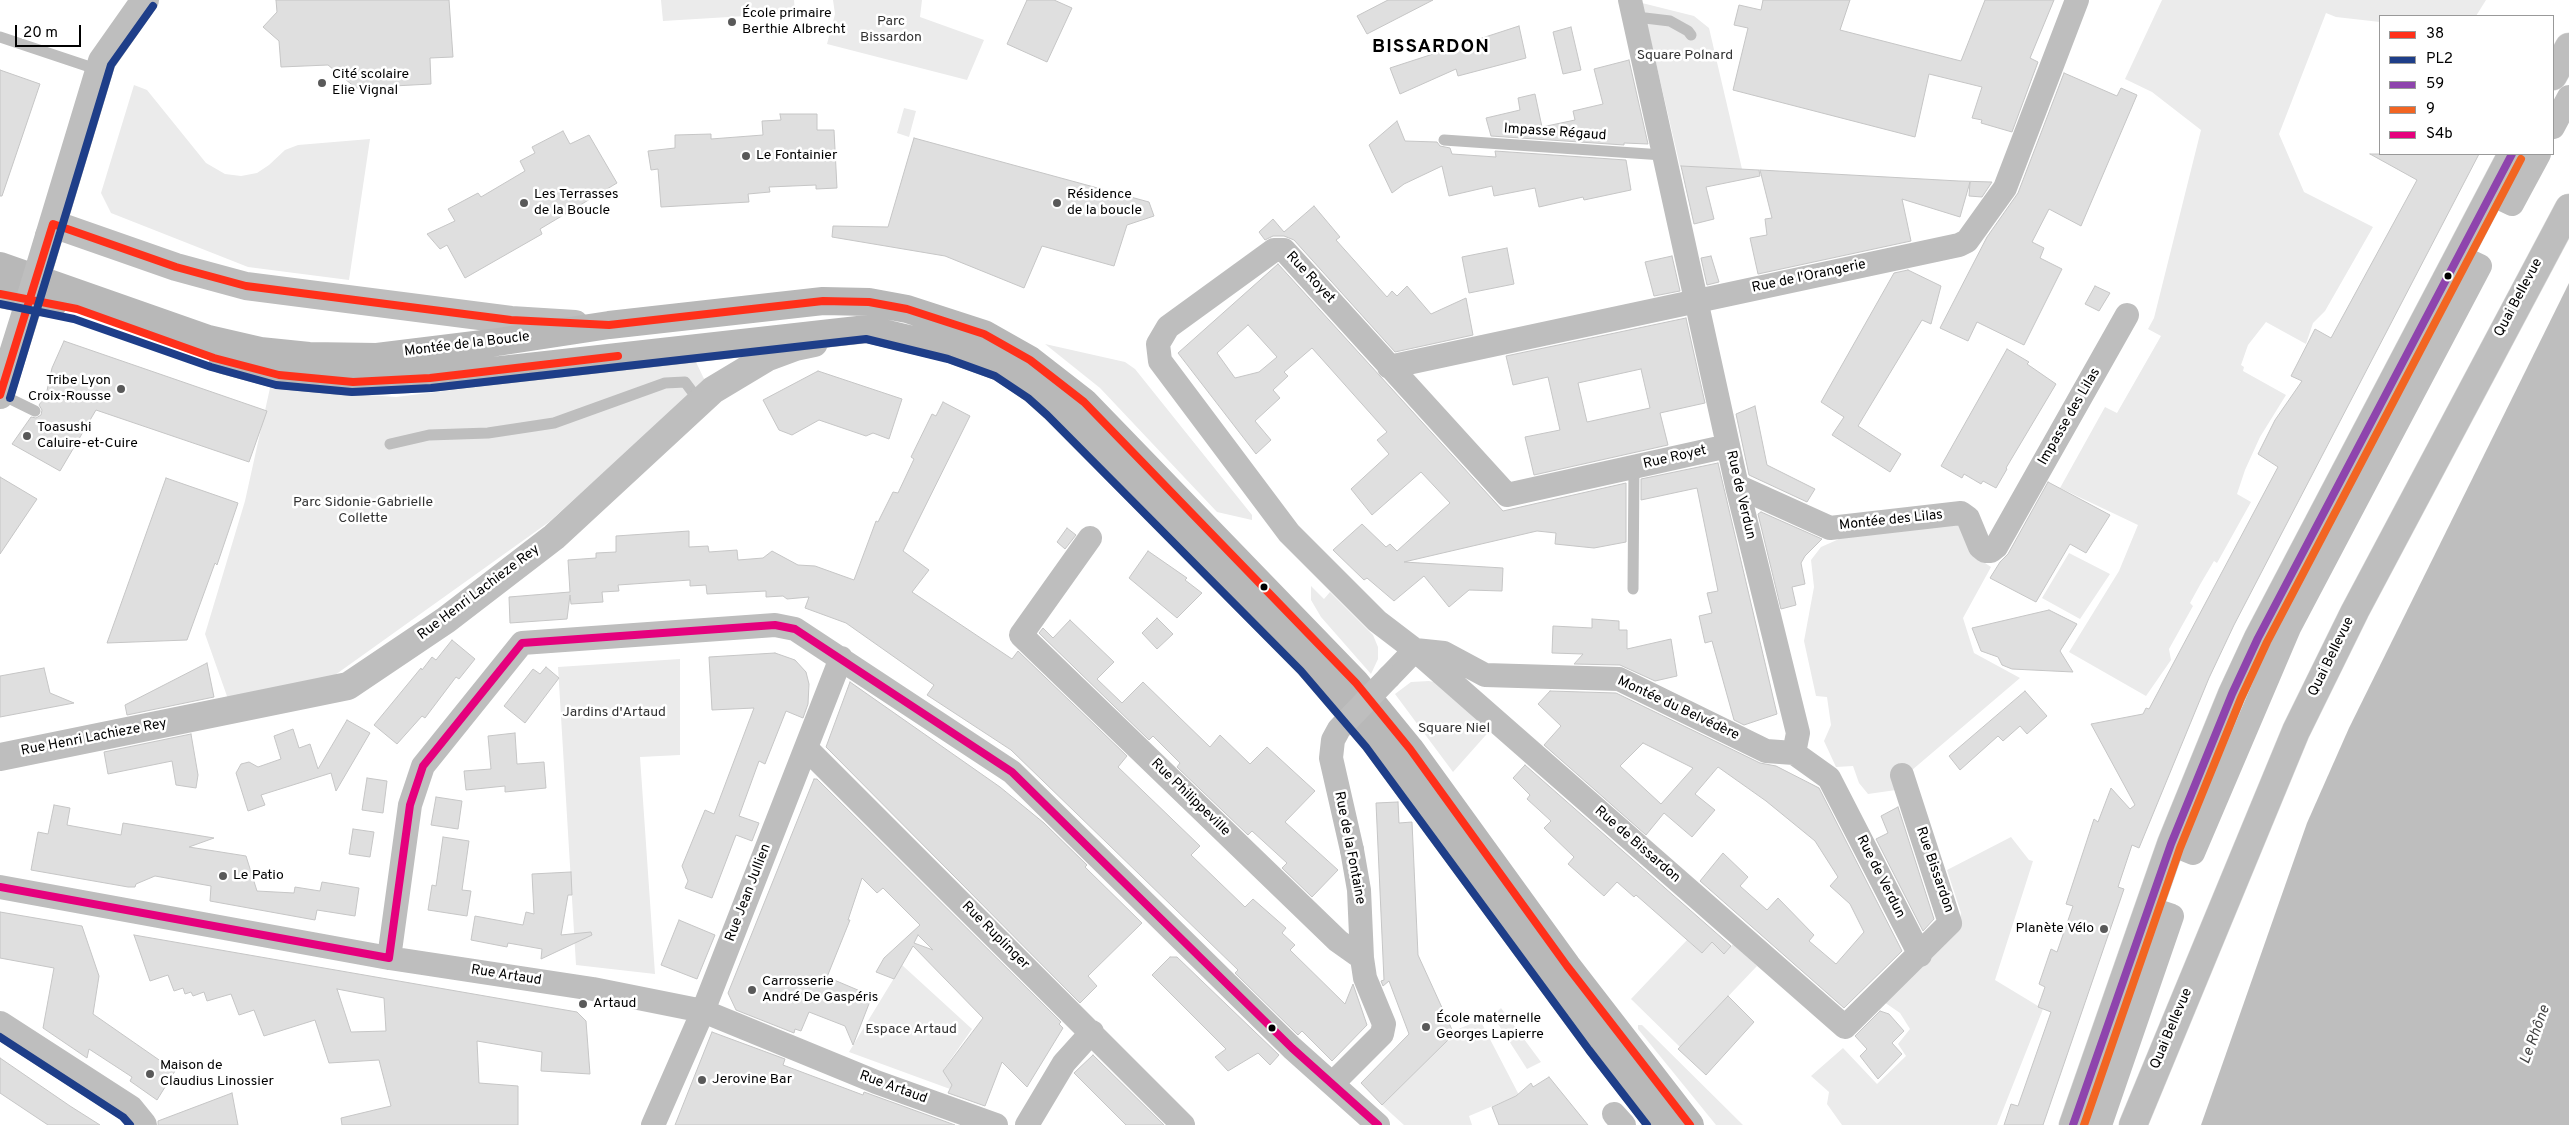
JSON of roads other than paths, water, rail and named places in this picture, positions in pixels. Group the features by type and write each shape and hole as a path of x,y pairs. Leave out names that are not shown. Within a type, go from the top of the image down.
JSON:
{"main road":[{"path":"0,394 102,61 145,0"},
{"path":"2554,74 2569,47"},
{"path":"2073,1125 2171,844 2232,694 2258,638 2511,155"},
{"name":"Quai Bellevue","path":"2132,1125 2296,731 2347,628 2569,208"},
{"path":"51,230 246,286 512,320 609,325"},
{"name":"Montée de la Boucle","path":"0,266 208,339 260,351 309,356 377,357 491,343 609,325 823,302 869,302 907,309 984,334 1053,376 1084,402 1187,507 1368,698 1410,750 1567,966 1690,1125"},
{"name":"Montée de la Boucle","path":"0,281 214,358 279,375 353,382 430,378 867,329 951,349 1000,367 1034,390 1054,408 1308,664 1374,741 1597,1044 1660,1125"},
{"path":"0,294 77,309"},
{"name":"Rue Henri Lachieze Rey","path":"0,757 348,686 446,620 554,537 713,390 740,373 768,357 795,347 859,338 908,338"},
{"path":"2150,1125 2239,870"},
{"path":"0,1025 130,1109 143,1125"}],"street":[{"name":"Rue de l'Orangerie","path":"1389,367 1959,245 1967,241 2005,188 2077,0"},
{"name":"Rue de Verdun","path":"1632,10 1737,486 1798,733 1794,753 1829,778 1920,955"},
{"path":"2554,125 2569,97"},
{"path":"2491,194 2512,204 2538,155"},
{"name":"Rue Royet","path":"1351,595 1289,533 1160,361 1158,344 1168,327 1274,250 1284,250 1507,495 1728,446"},
{"name":"Impasse des Lilas","path":"2012,518 2127,315"},
{"name":"Montée des Lilas","path":"1737,486 1830,528 1961,513 1968,518 1980,547 1985,551 1996,547 2012,518"},
{"name":"Rue Philippeville","path":"1090,538 1021,635 1338,940 1362,958"},
{"name":"Rue de Bissardon","path":"1351,595 1377,621 1414,650 1845,1027 1920,955"},
{"path":"389,958 410,805 423,766 522,643 775,625 795,629 1012,772 1292,1048 1378,1125"},
{"name":"Montée du Belvédère","path":"1414,650 1444,653 1485,675 1619,679 1766,751 1794,753"},
{"name":"Rue de la Fontaine","path":"1333,1083 1382,1034 1384,1024 1365,978 1362,958 1359,890 1331,758 1332,745 1339,729 1414,650"},
{"name":"Rue Jean Jullien","path":"653,1125 703,1011 841,658"},
{"name":"Rue Ruplinger","path":"806,748 1184,1125"},
{"name":"Rue Bissardon","path":"1902,775 1950,919 1949,926 1920,955"},
{"name":"Rue Artaud","path":"0,887 389,958 584,988 703,1011 876,1082 996,1125"},
{"path":"2100,1125 2172,916 2148,908"},
{"path":"1027,1125 1064,1063 1092,1032"}],"lane":[{"path":"1632,10 1645,18 1670,21 1688,31 1691,35"},
{"path":"0,36 99,70"},
{"name":"Impasse Régaud","path":"1444,140 1663,155"},
{"path":"390,444 429,435 488,433 554,424 665,383 685,382 700,402"},
{"path":"0,394 35,411"},
{"path":"1634,467 1634,589"}],"water":[{"name":"Le Rhône","path":"2569,283 2569,1125 2201,1125 2307,823 2349,728"}],"place":[{"name":"École primaire Berthie Albrecht","path":"732,22"},
{"name":"Cité scolaire Elie Vignal","path":"322,83"},
{"name":"Le Fontainier","path":"746,156"},
{"name":"Les Terrasses de la Boucle","path":"524,203"},
{"name":"Résidence de la boucle","path":"1057,203"},
{"name":"Tribe Lyon Croix-Rousse","path":"121,389"},
{"name":"Toasushi Caluire-et-Cuire","path":"27,436"},
{"name":"Le Patio","path":"223,876"},
{"name":"Planète Vélo","path":"2104,929"},
{"name":"Carrosserie André De Gaspéris","path":"752,990"},
{"name":"Artaud","path":"583,1004"},
{"name":"École maternelle Georges Lapierre","path":"1426,1027"},
{"name":"Maison de Claudius Linossier","path":"150,1074"},
{"name":"Jerovine Bar","path":"702,1080"}],"district":[{"name":"BISSARDON","path":"1431,48"}],"park label":[{"name":"Parc Bissardon","path":"891,30"},
{"name":"Square Polnard","path":"1685,56"},
{"name":"Parc Sidonie-Gabrielle Collette","path":"363,512"},
{"name":"Jardins d'Artaud","path":"614,713"},
{"name":"Square Niel","path":"1454,729"},
{"name":"Espace Artaud","path":"911,1030"}]}
